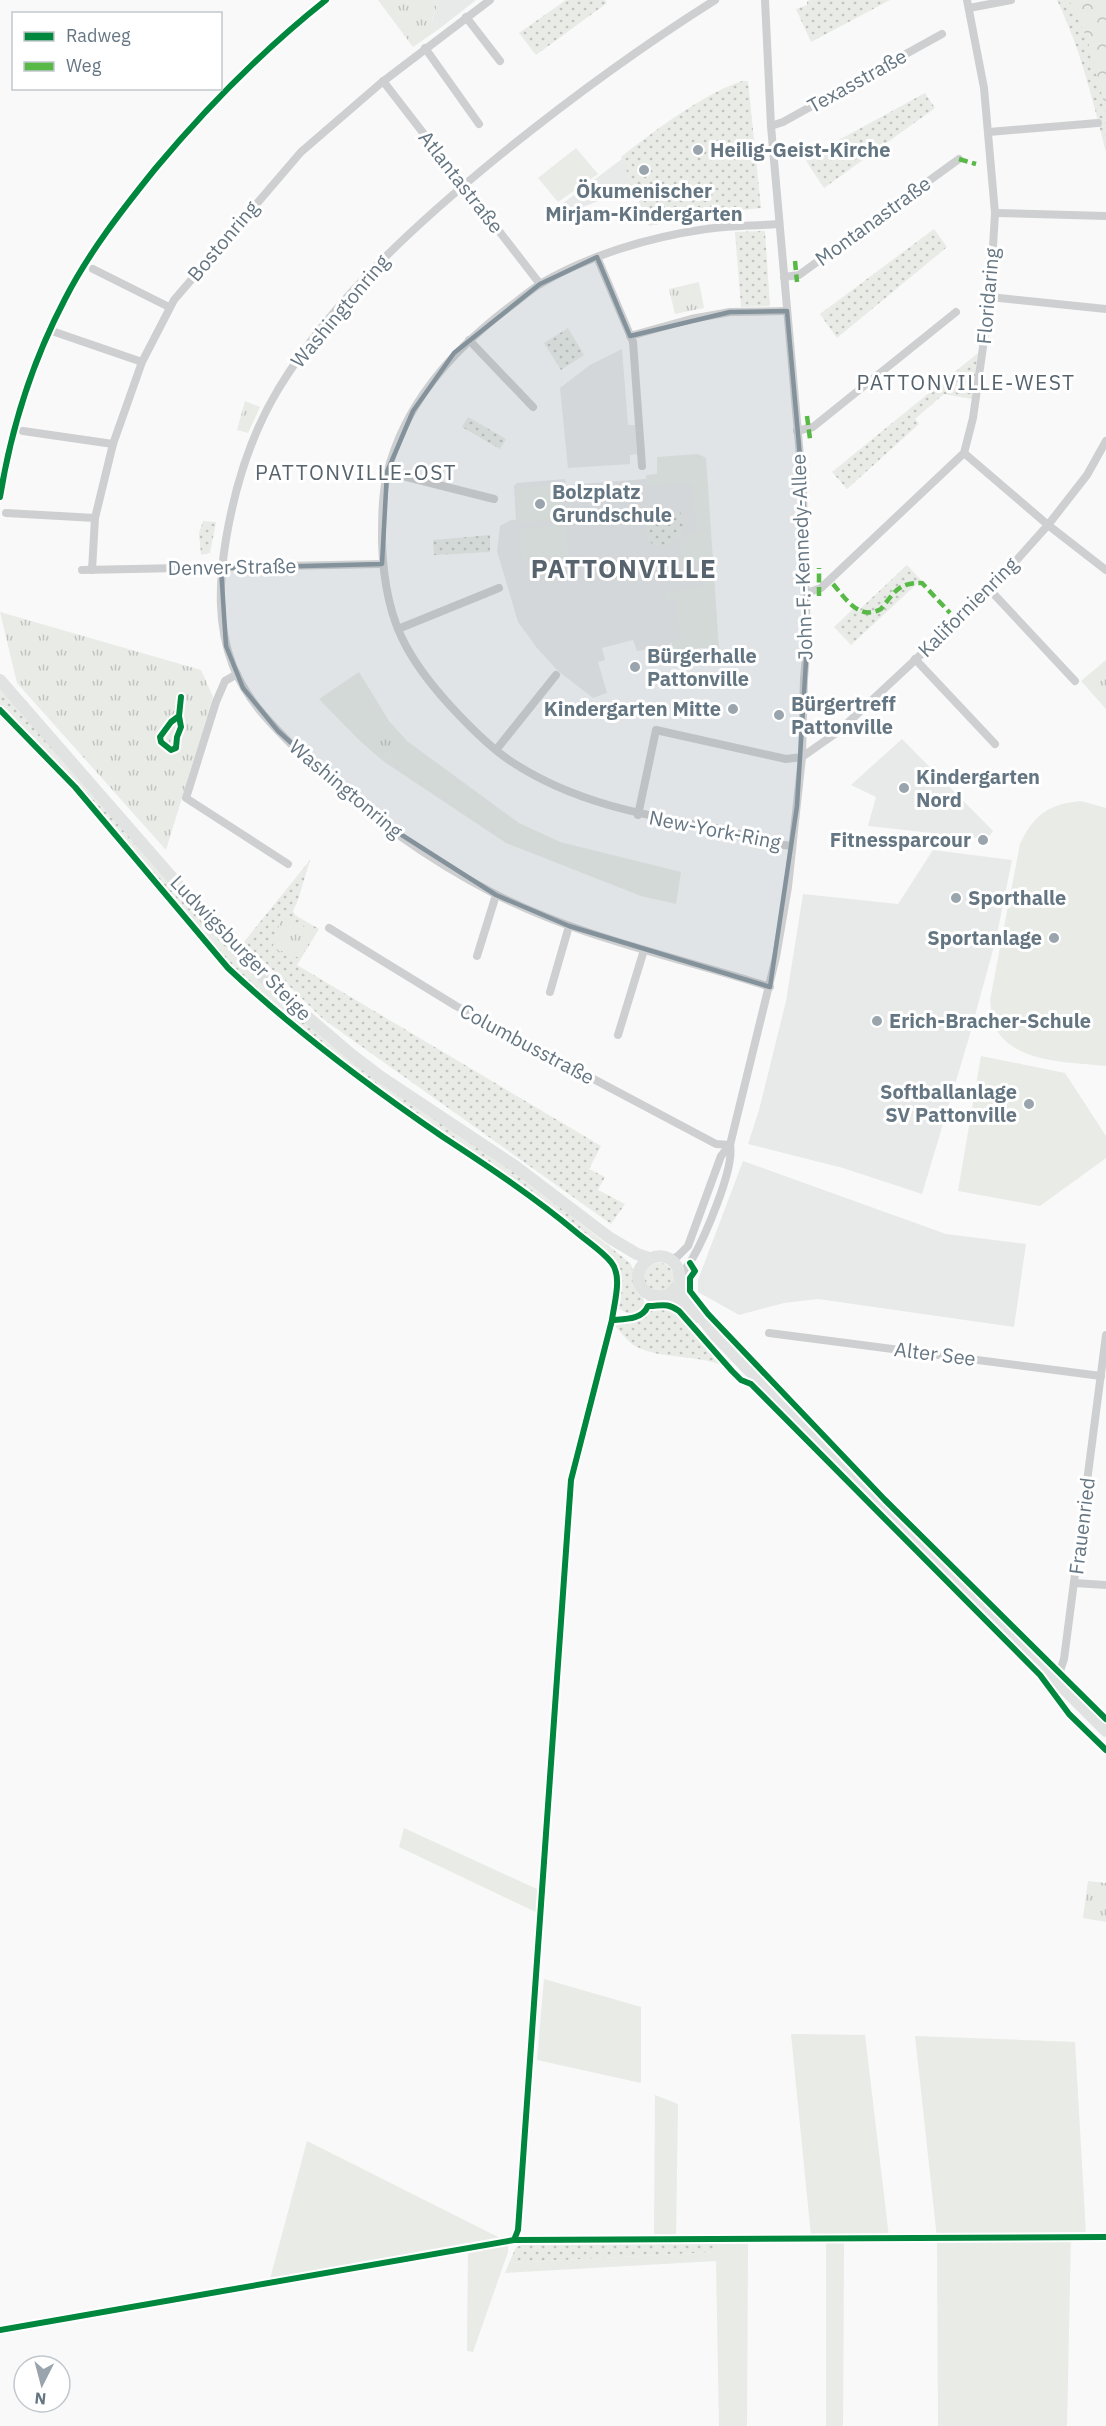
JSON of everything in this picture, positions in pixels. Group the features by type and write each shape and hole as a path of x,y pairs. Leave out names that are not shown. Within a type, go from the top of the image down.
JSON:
{"main road":[{"name":"Ludwigsburger Steige","path":"0,680 195,904 260,974 352,1055 515,1166 610,1238"},
{"path":"610,1238 633,1263 641,1288 646,1293 657,1298 668,1296 679,1280"},
{"path":"610,1238 637,1254 649,1258 660,1256 676,1264 681,1292 715,1335 809,1433 1106,1731"},
{"path":"638,1274 649,1258"},
{"path":"668,1296 715,1335"}],"street":[{"name":"Bostonring","path":"92,570 96,518 113,444 142,362 168,307 301,152 383,81 490,0"},
{"name":"Washingtonring","path":"715,0 604,73 464,185 391,249 314,338 285,380 245,459 231,507 221,568 220,595 226,646 237,674 259,711 332,783 397,834 458,874 496,895 569,926 770,987"},
{"name":"John-F.-Kennedy-Allee","path":"679,1280 707,1230 731,1158 730,1145 770,987 782,925 802,757 807,645 803,489 796,431 771,126 765,0"},
{"path":"968,4 1011,0"},
{"name":"Floridaring","path":"964,453 977,396 990,297 995,213 984,88 968,4"},
{"path":"466,17 500,61"},
{"name":"Texasstraße","path":"771,126 783,122 942,34"},
{"path":"425,48 479,123"},
{"name":"Atlantastraße","path":"383,81 540,284"},
{"path":"989,132 1098,123"},
{"name":"Montanastraße","path":"784,277 799,275 959,159"},
{"path":"995,213 1106,216"},
{"name":"New-York-Ring","path":"779,224 705,229 653,240 597,257 540,284 469,340 454,353 418,402 397,444 387,472 382,511 382,564 398,629 406,647 442,697 496,750 535,776 570,793 638,814 726,830 792,846"},
{"path":"597,257 633,342 642,466"},
{"path":"93,269 168,307"},
{"path":"990,297 1106,309"},
{"path":"630,336 730,312 787,311"},
{"path":"796,431 813,427 956,312"},
{"path":"49,330 142,362"},
{"path":"469,340 533,406"},
{"path":"23,431 113,444"},
{"name":"Kalifornienring","path":"802,757 838,731 990,590 1048,525 1087,475 1106,441"},
{"path":"807,593 821,588 964,453 1048,525 1106,570"},
{"path":"387,472 494,499"},
{"path":"6,513 96,518"},
{"name":"Denver Straße","path":"82,570 382,564"},
{"path":"398,629 499,588"},
{"path":"990,590 1075,681"},
{"path":"915,659 995,744"},
{"path":"237,674 225,681 216,702 186,798 288,864"},
{"path":"496,750 556,675"},
{"name":"New-York-Ring","path":"638,814 656,730 786,759 802,757"},
{"path":"477,957 496,895"},
{"path":"549,992 569,926"},
{"name":"Columbusstraße","path":"329,928 456,1006 536,1050 716,1144 730,1145"},
{"path":"618,1035 644,950"},
{"name":"John-F.-Kennedy-Allee","path":"671,1260 688,1246 721,1156 730,1145"},
{"name":"Alter See","path":"769,1333 1101,1376"},
{"name":"Frauenried","path":"1057,1680 1064,1659 1106,1335"},
{"path":"1095,1421 1106,1423"},
{"path":"1074,1583 1106,1585"}],"highlighted area":[{"path":"597,257 630,336 730,312 787,311 803,490 807,645 797,806 770,987 569,926 496,895 372,816 278,731 243,688 226,646 221,568 382,564 387,472 413,411 454,353 540,284"}],"shaded area":[{"path":"439,0 476,0 439,29 432,21"},
{"path":"643,143 636,186 563,215 558,207"},
{"path":"622,349 628,425 635,425 637,454 630,455 630,464 568,468 560,388 590,365"},
{"path":"700,475 713,631 670,643 670,645 637,651 633,640 602,648 605,660 598,662 607,693 593,698 557,670 518,622 497,551 500,526 516,520 514,486 517,483 565,479 566,485"},
{"name":"Kindergarten Nord","path":"902,739 993,831 987,839 868,826 876,797 851,785"},
{"name":"Erich-Bracher-Schule","path":"933,850 1012,860 996,939 922,1194 843,1168 748,1144 759,1110 786,1001 803,894 898,904"},
{"path":"743,1161 946,1234 1026,1244 1014,1327 818,1299 784,1303 739,1315 698,1292 698,1280"}],"green space":[{"path":"378,0 439,0 432,20 439,29 413,47"},
{"path":"566,0 605,0 607,3 536,55 519,33"},
{"path":"890,0 811,42 796,9 807,5 807,1"},
{"path":"1057,0 1106,0 1106,152 1091,93"},
{"path":"1069,0 1106,0 1106,111 1087,38"},
{"path":"742,81 748,81 761,208 703,214 649,226 621,157 695,104"},
{"path":"925,93 935,108 824,188 806,161 819,156 817,152"},
{"path":"576,148 598,174 558,202 538,178"},
{"path":"934,229 947,247 837,338 820,314"},
{"path":"765,231 770,306 741,307 735,232"},
{"path":"699,282 704,308 675,314 669,289"},
{"path":"568,328 584,355 561,370 544,343"},
{"path":"978,353 972,399 944,394 915,419 919,424 847,489 832,472"},
{"path":"245,401 260,407 248,433 237,430"},
{"path":"468,417 506,439 500,449 462,427"},
{"path":"698,454 706,458 719,648 699,648 676,656 671,642 681,640 675,599 667,600 666,592 707,586 704,563 681,566 679,539 697,530 692,483 647,486 646,475 657,474 657,457"},
{"name":"Bolzplatz Grundschule","path":"562,485 564,520 518,522 516,488"},
{"path":"668,508 680,512 683,528 680,536 668,546 653,545 647,538 648,523 658,512"},
{"path":"203,521 216,522 210,553 201,555 199,533"},
{"path":"565,525 568,556 522,560 519,529"},
{"path":"490,535 490,552 434,555 433,540"},
{"path":"907,565 921,580 851,645 834,627 854,608 858,611"},
{"path":"0,612 201,670 213,697 166,850 17,683"},
{"path":"1106,660 1106,709 1081,681"},
{"path":"359,672 389,721 359,740 319,699"},
{"path":"0,686 258,977 550,1199 630,1263 635,1282 643,1298 643,1309 631,1314 619,1308 619,1275 615,1274 613,1264 576,1232 501,1174 351,1073 305,1037 237,976 77,788 0,707"},
{"path":"389,721 407,741 383,761 359,740"},
{"path":"407,741 519,823 560,842 681,872 676,904 641,896 506,843 383,761"},
{"name":"Sportanlage","path":"1081,801 1106,808 1106,1066 1058,1061 1026,1054 1001,1036 993,1023 991,1014 990,1000 1020,844 1031,825 1043,813 1060,805"},
{"path":"310,860 293,911 295,915 319,929 297,965 601,1146 589,1169 605,1177 598,1190 625,1204 611,1224 323,1019 244,942"},
{"path":"283,919 316,931 300,958 272,949"},
{"name":"Softballanlage SV Pattonville","path":"981,1056 1065,1073 1106,1136 1106,1158 1040,1206 958,1191"},
{"path":"659,1263 670,1267 674,1278 670,1289 659,1293 648,1289 644,1278 648,1267"},
{"path":"658,1306 667,1306 680,1314 728,1368 705,1360 646,1351 632,1344 615,1326 643,1317"},
{"path":"404,1828 539,1890 538,1913 399,1847"},
{"path":"1088,1881 1106,1883 1106,1922 1083,1918"},
{"path":"544,1979 641,2007 641,2083 537,2060"},
{"path":"791,2034 865,2035 889,2237 811,2236"},
{"path":"915,2036 1075,2042 1086,2234 1071,2235 1067,2426 938,2426 937,2238"},
{"path":"655,2095 678,2104 676,2235 654,2235"},
{"path":"307,2141 508,2242 508,2252 473,2352 467,2351 468,2249 270,2279"},
{"path":"844,2242 843,2426 826,2426 826,2243"},
{"path":"716,2243 716,2252 509,2263 516,2247 522,2245"},
{"path":"716,2243 748,2243 747,2426 719,2426 716,2261 505,2273 509,2263 715,2252"}],"marked path":[{"path":"959,159 976,164"},
{"path":"795,261 797,282"},
{"path":"807,416 810,439"},
{"path":"819,568 819,596"},
{"path":"833,584 854,607 873,612 881,609 893,593 907,584 922,583 950,613"}],"cycle path":[{"path":"0,497 10,446 33,371 53,322 95,248 143,184 195,123 258,59 326,0"},
{"path":"179,716 171,722 160,737 161,742 171,750 176,748 181,727 179,716 181,697"},
{"path":"0,710 75,787 228,968 253,991 359,1077 528,1194 599,1250 615,1268 617,1282 612,1320"},
{"path":"690,1263 695,1271 690,1278 690,1291 708,1314 885,1500 1106,1719"},
{"path":"514,2240 518,2230 571,1480 612,1320 637,1316 642,1314 648,1306 667,1305 679,1311 732,1371 741,1380 751,1384 1040,1675 1069,1714 1106,1750"},
{"path":"0,2330 514,2240 1106,2237"}],"place":[{"name":"Heilig-Geist-Kirche","path":"698,150"},
{"name":"Ökumenischer Mirjam-Kindergarten","path":"644,170"},
{"name":"Bolzplatz Grundschule","path":"540,504"},
{"name":"Bürgerhalle Pattonville","path":"635,667"},
{"name":"Kindergarten Mitte","path":"733,709"},
{"name":"Bürgertreff Pattonville","path":"779,715"},
{"name":"Kindergarten Nord","path":"904,788"},
{"name":"Fitnessparcour","path":"983,840"},
{"name":"Sporthalle","path":"956,898"},
{"name":"Sportanlage","path":"1054,938"},
{"name":"Erich-Bracher-Schule","path":"877,1021"},
{"name":"Softballanlage SV Pattonville","path":"1029,1104"}],"district":[{"name":"PATTONVILLE-WEST","path":"966,383"},
{"name":"PATTONVILLE-OST","path":"356,473"},
{"name":"PATTONVILLE","path":"624,569"}]}
